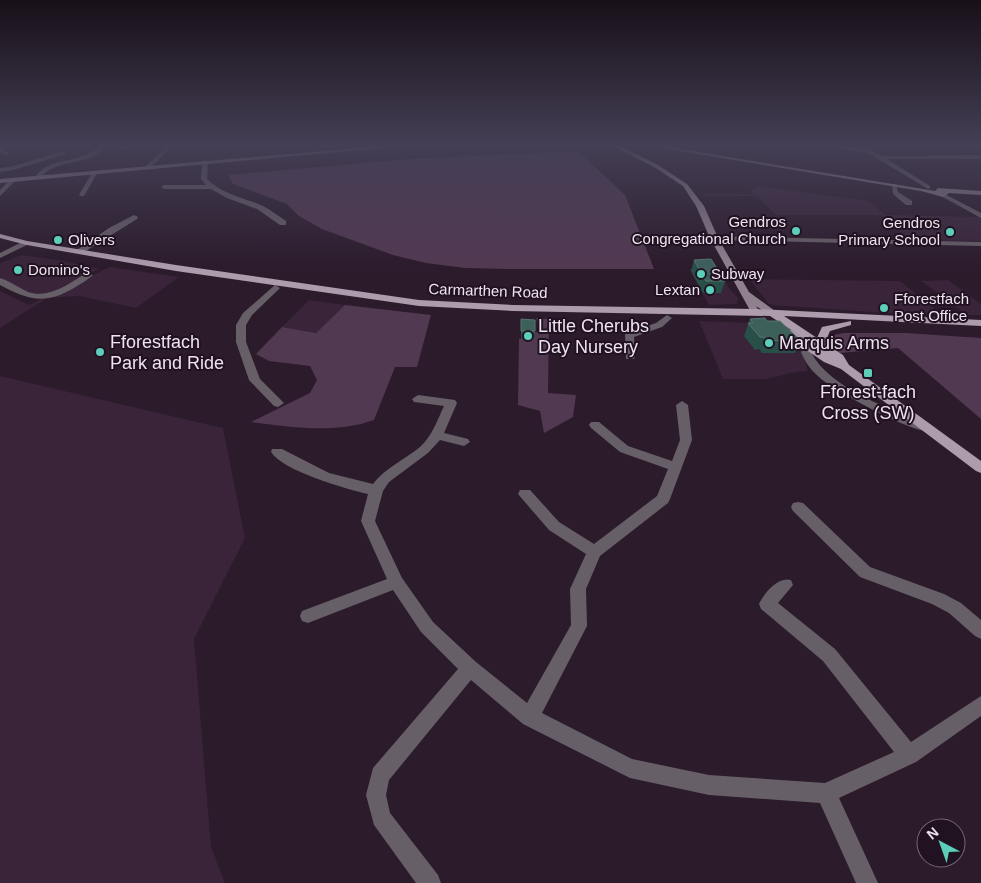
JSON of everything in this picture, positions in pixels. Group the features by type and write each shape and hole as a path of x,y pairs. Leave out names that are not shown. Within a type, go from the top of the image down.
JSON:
{"main road":[{"name":"Carmarthen Road","path":"0,236 78,252 419,303 475,307 755,312 785,320 981,330"},
{"name":"Carmarthen Road","path":"0,244 18,249 388,305 465,312 667,318 770,316 981,323"},
{"path":"770,316 815,346"},
{"path":"785,320 828,360 845,367 981,468"},
{"path":"815,346 826,329 848,323"}],"street":[{"path":"82,194 87,186"},
{"path":"686,186 700,206 714,238 755,312"},
{"path":"894,186 895,193 910,203"},
{"path":"906,186 945,193 981,193"},
{"path":"164,187 211,187 225,196 261,208 283,222"},
{"path":"945,193 981,216"},
{"path":"78,252 105,232 134,217"},
{"path":"714,238 981,244"},
{"path":"0,256 28,243"},
{"path":"0,281 21,293 38,299 58,294 89,275"},
{"path":"275,288 248,313 241,325 241,342 254,380 278,403"},
{"path":"743,290 770,316"},
{"path":"630,357 629,335 659,325 667,318"},
{"path":"815,346 806,352 807,358 826,378 897,417 928,428"},
{"path":"418,399 451,403 438,436 424,450 384,479 376,490 368,521 396,582 427,627 470,668 530,717 630,768 709,785 826,793 910,755 981,705"},
{"path":"530,717 579,626 578,589 594,552 663,499 686,440 682,405"},
{"path":"595,425 624,448 676,467"},
{"path":"438,436 464,442"},
{"path":"277,452 311,472 326,478 342,484 376,490"},
{"path":"525,494 554,526 594,552"},
{"path":"798,507 865,572 938,599 955,608 981,631"},
{"path":"308,616 396,582"},
{"path":"785,585 767,604 829,655 910,755"},
{"path":"430,883 381,818 376,795 380,775 470,668"},
{"path":"826,793 867,883"}],"shaded area":[{"path":"239,186 616,186 625,195 654,269 465,268 426,263 393,255 322,229 299,216 287,204"},
{"path":"760,186 869,201 885,215 978,217 981,219 981,241 909,240 882,215 776,215 757,196 705,196 703,193 753,194 750,190"},
{"path":"22,255 99,269 49,294 27,293 0,277 0,263"},
{"path":"110,267 179,277 136,308 79,296 47,298 0,328 0,291 29,305"},
{"path":"689,269 726,269 725,280 728,287 738,298 737,304 709,305"},
{"path":"749,279 900,281 941,314 885,313 772,305 769,304"},
{"path":"948,280 981,304 981,315 967,315 921,281"},
{"path":"309,300 345,305 316,333 282,327"},
{"path":"345,305 431,315 417,367 395,367 374,420 344,427 328,428 251,422 310,393 317,380 310,366 269,361 256,354 282,327 316,333"},
{"path":"536,318 549,319 548,393 576,395 573,417 544,433 540,411 518,405 519,339 535,339 535,332 541,332"},
{"path":"699,321 753,323 787,336 801,349 808,371 766,379 723,379"},
{"path":"844,333 906,333 981,338 981,419 898,348 840,353 830,344 830,340 833,335"},
{"path":"0,376 223,428 245,538 194,639 211,847 225,883 0,883"}],"building":[{"path":"711,259 725,281 706,281 694,260"},
{"path":"765,318 767,321 780,321 800,340 767,341 764,337 760,337 748,323 753,323 750,319"},
{"path":"521,319 535,320 535,331 521,331"}],"place":[{"name":"Gendros Congregational Church","path":"796,231"},
{"name":"Gendros Primary School","path":"950,232"},
{"name":"Olivers","path":"58,240"},
{"name":"Domino's","path":"18,270"},
{"name":"Subway","path":"701,274"},
{"name":"Lextan","path":"710,290"},
{"name":"Fforestfach Post Office","path":"884,308"},
{"name":"Little Cherubs Day Nursery","path":"528,336"},
{"name":"Marquis Arms","path":"769,343"},
{"name":"Fforestfach Park and Ride","path":"100,352"},
{"name":"Fforest-fach Cross (SW)","path":"868,373"}]}
